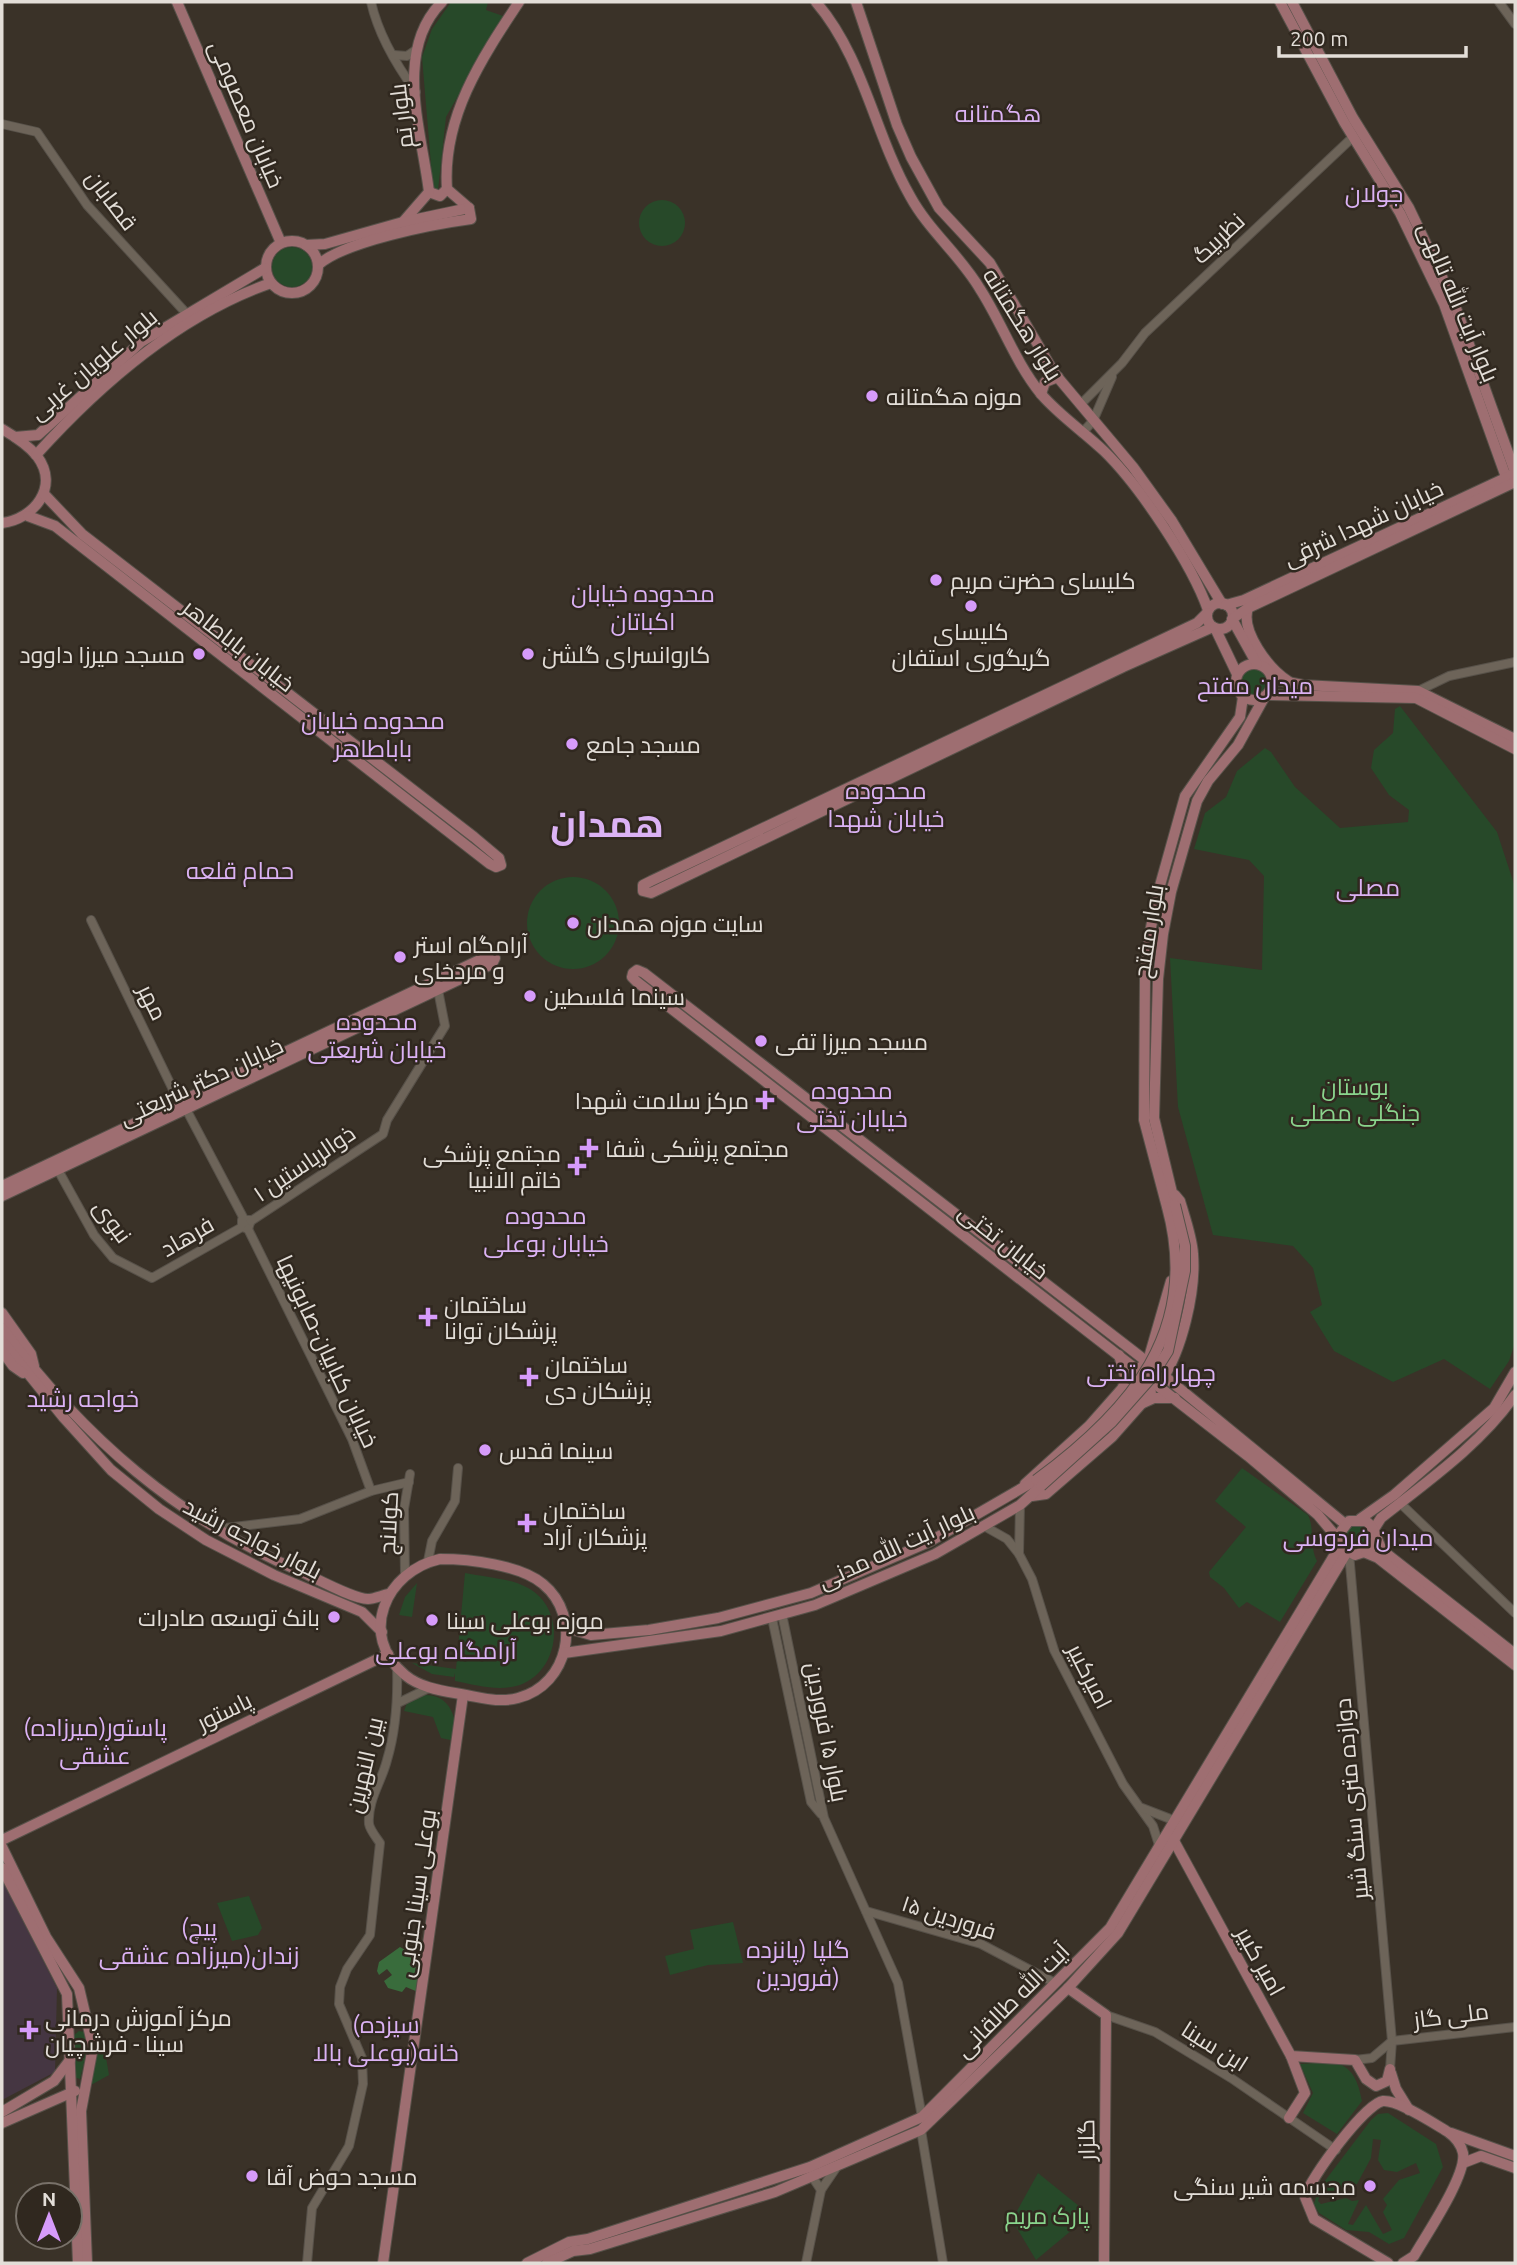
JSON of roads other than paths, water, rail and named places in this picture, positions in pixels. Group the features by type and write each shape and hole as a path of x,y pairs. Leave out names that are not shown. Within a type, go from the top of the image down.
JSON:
{"main road":[{"name":"خیابان معصومی","path":"177,2 281,243"},
{"name":"بلوار بَم","path":"429,192 416,92 416,49 429,18 442,2"},
{"name":"بلوار بَم","path":"447,189 446,150 454,117 464,94 519,2"},
{"name":"بلوار هگمتانه","path":"816,2 832,21 852,57 893,166 909,196 935,235 980,288 1012,351 1041,394 1105,452 1162,527 1208,612"},
{"name":"بلوار هگمتانه","path":"856,2 897,125 939,208 990,263 1058,377 1133,467 1224,604"},
{"name":"بلوار آیت الله تالهی","path":"1280,2 1353,118 1453,300 1483,379 1513,476"},
{"name":"بلوار آیت الله تالهی","path":"1292,2 1353,137 1404,211 1513,476"},
{"path":"403,222 429,192 440,196 447,189 470,213"},
{"path":"306,245 312,250 318,265 314,281 301,291 285,292 271,284 265,268 269,253 281,243 290,241 306,245 325,244 403,222 470,213"},
{"path":"318,265 328,257 361,245 470,213"},
{"name":"بلوار علویان غربی","path":"15,437 38,435 186,313 265,268"},
{"name":"بلوار علویان غربی","path":"36,455 147,345 271,284"},
{"path":"1041,394 1045,382 1058,377"},
{"path":"1475,387 1483,379"},
{"path":"2,429 36,455 43,467 44,494 28,516 2,523"},
{"name":"خیابان شهدا شرقی","path":"1224,604 1244,600 1513,476"},
{"name":"خیابان شهدا شرقی","path":"1232,619 1248,608 1513,476"},
{"name":"خیابان باباطاهر","path":"28,516 55,526 493,860 82,534 44,494"},
{"path":"1162,527 1171,521"},
{"path":"1232,619 1225,628 1214,627 1123,667 648,888 1197,622 1214,604 1224,604 1231,611 1232,619 1256,664"},
{"path":"1248,608 1245,622 1265,657 1292,683"},
{"path":"1208,612 1208,621 1214,627 1237,674 1236,687 1243,697 1253,701 1266,696 1417,695 1515,749"},
{"path":"1237,674 1245,666 1256,664 1267,669 1272,679 1266,696"},
{"path":"1272,679 1417,695 1515,739"},
{"name":"بلوار مفتح","path":"1172,1193 1154,1118 1158,979 1163,934 1171,892 1197,801 1208,781 1238,745 1266,696"},
{"name":"بلوار مفتح","path":"1162,1188 1144,1120 1145,978 1150,932 1158,889 1185,796 1240,717 1243,697"},
{"name":"خیابان دکتر شریعتی","path":"2,1186 183,1105 422,992 490,960 438,990 422,992"},
{"name":"خیابان تختی","path":"1161,1380 1136,1374 1119,1355 637,982 633,973 637,970 645,973 1133,1352 1149,1356 1161,1380 1318,1516 1344,1547"},
{"path":"720,1046 727,1037"},
{"name":"خیابان دکتر شریعتی","path":"2,1196 183,1105"},
{"path":"1032,1496 1038,1483 1112,1422 1151,1378 1168,1351 1185,1270 1185,1246 1162,1188"},
{"path":"1024,1485 1089,1426 1123,1390 1149,1356 1169,1291 1173,1260 1160,1198 1162,1188"},
{"path":"1171,1206 1172,1193"},
{"path":"1161,1380 1176,1352 1188,1302 1193,1253 1181,1201 1172,1193"},
{"path":"2,1313 31,1354 31,1371"},
{"path":"2,1328 20,1358"},
{"path":"1133,1352 1147,1350 1159,1328"},
{"path":"2,1341 31,1371"},
{"path":"2,1352 13,1366 31,1371"},
{"path":"1139,1406 1154,1398 1179,1395 1175,1374 1176,1352"},
{"path":"1119,1355 1125,1376 1123,1390"},
{"path":"1149,1356 1156,1363 1171,1364"},
{"name":"بلوار خواجه رشید","path":"31,1371 120,1461 167,1498 217,1529 316,1578 367,1599 389,1594"},
{"name":"بلوار خواجه رشید","path":"31,1371 111,1471 159,1509 206,1540 362,1612 382,1632"},
{"path":"1515,1373 1494,1408 1394,1495 1360,1519 1345,1524 1344,1547 1378,1558 1515,1665"},
{"path":"1032,1496 1046,1494 1112,1437 1151,1392 1145,1380 1136,1374"},
{"name":"خیابان تختی","path":"1179,1395 1345,1524"},
{"path":"1366,1553 1381,1517 1474,1441 1502,1415 1515,1395"},
{"path":"1024,1485 1038,1483"},
{"name":"بلوار آیت الله مدنی","path":"567,1628 591,1635 649,1630 730,1615 811,1593 929,1542 1024,1485"},
{"name":"بلوار آیت الله مدنی","path":"564,1653 650,1643 780,1621 936,1554 1032,1496"},
{"path":"1360,1519 1375,1534 1383,1551 1515,1654"},
{"name":"آیت الله طالقانی","path":"547,2263 573,2251 690,2220 813,2178 921,2130 1110,1927 1174,1842 1211,1769 1344,1547"},
{"path":"454,1559 504,1567 531,1576 559,1603 567,1628 564,1653 552,1676 532,1693 508,1700 429,1688 406,1676 388,1654 382,1632 384,1606 389,1594 405,1574 428,1562 454,1559"},
{"path":"311,1590 316,1578"},
{"path":"649,1630 641,1639 650,1643"},
{"name":"پاستور","path":"2,1840 388,1654"},
{"name":"بوعلی سینا جنوبی","path":"383,2263 466,1695"},
{"name":"بوعلی سینا جنوبی","path":"389,2263 466,1695"},
{"name":"آیت الله طالقانی","path":"527,2263 569,2242 588,2239 810,2167 922,2117 996,2048 1068,1988 1118,1933 1149,1873 1159,1845 1211,1769"},
{"name":"امیر کبیر","path":"1172,1824 1174,1842 1291,2056 1305,2094 1289,2118"},
{"path":"2,1832 15,1833"},
{"path":"2,1847 64,1985 73,2093 78,2263"},
{"path":"2,1868 42,1939 79,1988 93,2047 81,2111 87,2263"},
{"name":"ابن سینا","path":"1068,1988 1106,2015"},
{"name":"گلزار","path":"1104,2263 1106,2015"},
{"path":"69,2034 81,2026 89,2031"},
{"path":"1291,2056 1355,2060 1372,2085 1384,2084 1390,2078 1390,2069"},
{"path":"2,2123 9,2111 54,2081 70,2059"},
{"path":"1390,2069 1396,2089 1411,2112"},
{"path":"1366,2079 1370,2095 1368,2108"},
{"path":"9,2111 73,2093 85,2084"},
{"path":"1388,2263 1320,2224 1309,2213 1307,2189 1368,2108 1375,2103 1391,2102 1448,2132 1515,2156"},
{"path":"1403,2263 1416,2260 1463,2162 1460,2145 1448,2132"},
{"path":"1463,2162 1497,2148"},
{"path":"1481,2156 1515,2168"}],"street":[{"path":"371,2 375,19 416,92"},
{"path":"1499,2 1515,24"},
{"path":"394,55 407,56 416,49"},
{"name":"قصابان","path":"2,124 37,132 88,205 186,313"},
{"name":"نظربیگ","path":"1081,404 1115,371 1145,333 1353,137"},
{"name":"نظربیگ","path":"1082,433 1093,421 1115,371"},
{"path":"1417,695 1449,677 1515,662"},
{"name":"مهر","path":"91,920 183,1105"},
{"name":"ذوالریاستین ۱","path":"246,1224 383,1134 387,1120 445,1026 438,990"},
{"name":"خیابان کبابیان-صابونیها","path":"183,1105 246,1224 352,1439 370,1491"},
{"name":"نبوی","path":"58,1170 94,1235 113,1258 152,1278"},
{"name":"فرهاد","path":"152,1278 246,1224"},
{"name":"کولانج","path":"428,1562 432,1541 455,1501 458,1468"},
{"name":"کولانج","path":"370,1491 410,1478 404,1509 405,1574"},
{"path":"217,1529 299,1519 370,1491"},
{"path":"1400,1503 1515,1612"},
{"path":"1019,1554 1017,1534 1020,1505"},
{"path":"984,1526 1007,1539 1019,1554"},
{"path":"1007,1539 1017,1534"},
{"name":"دوازده متری سنگ شیر","path":"1344,1547 1392,2041 1390,2069"},
{"name":"امیرکبیر","path":"1019,1554 1032,1579 1054,1650 1123,1784 1142,1808 1159,1845"},
{"name":"بلوار ۱۵ فروردین","path":"780,1621 811,1802 824,1818 898,1983 922,2117"},
{"name":"بین النهرین","path":"307,2263 312,2208 349,2146 363,2084 362,2058 339,2004 340,1987 347,1969 370,1935 380,1843 369,1826 372,1800 387,1761 398,1703 397,1667"},
{"path":"398,1703 429,1688"},
{"path":"1142,1808 1172,1824"},
{"name":"۱۵ فروردین","path":"866,1911 981,1944 1055,1983"},
{"name":"ابن سینا","path":"1106,2015 1155,2032 1231,2078 1336,2150"},
{"name":"ملی گاز","path":"1392,2041 1515,2027"},
{"path":"1355,2060 1372,2058 1392,2041"},
{"path":"921,2130 943,2263"},
{"path":"806,2263 821,2190 836,2168"},
{"path":"813,2178 821,2190"}],"place":[{"name":"موزه هگمتانه","path":"872,396"},
{"name":"کلیسای حضرت مریم","path":"936,580"},
{"name":"کلیسای گریگوری استفان","path":"971,606"},
{"name":"مسجد میرزا داوود","path":"199,654"},
{"name":"کاروانسرای گلشن","path":"528,654"},
{"name":"مسجد جامع","path":"572,744"},
{"name":"سایت موزه همدان","path":"573,923"},
{"name":"آرامگاه استر و مردخای","path":"400,957"},
{"name":"سینما فلسطین","path":"530,996"},
{"name":"مسجد میرزا تفی","path":"761,1041"},
{"name":"مرکز سلامت شهدا","path":"765,1100"},
{"name":"مجتمع پزشکی شفا","path":"589,1148"},
{"name":"مجتمع پزشکی خاتم الانبیا","path":"577,1166"},
{"name":"ساختمان پزشکان توانا","path":"428,1317"},
{"name":"ساختمان پزشکان دی","path":"529,1377"},
{"name":"سینما قدس","path":"485,1450"},
{"name":"ساختمان پزشکان آراد","path":"527,1523"},
{"name":"بانک توسعه صادرات","path":"334,1617"},
{"name":"موزه بوعلی سینا","path":"432,1620"},
{"name":"مرکز آموزش درمانی سینا - فرشچیان","path":"29,2030"},
{"name":"مسجد حوض آقا","path":"252,2176"},
{"name":"مجسمه شیر سنگی","path":"1370,2186"}],"district":[{"name":"هگمتانه","path":"998,113"},
{"name":"جولان","path":"1374,193"},
{"name":"محدوده خیابان اکباتان","path":"643,607"},
{"name":"میدان مفتح","path":"1255,685"},
{"name":"محدوده خیابان باباطاهر","path":"373,734"},
{"name":"محدوده خیابان شهدا","path":"886,804"},
{"name":"همدان","path":"607,823"},
{"name":"حمام قلعه","path":"240,870"},
{"name":"مصلی","path":"1368,887"},
{"name":"محدوده خیابان شریعتی","path":"377,1035"},
{"name":"محدوده خیابان تختی","path":"852,1104"},
{"name":"محدوده خیابان بوعلی","path":"546,1229"},
{"name":"چهار راه تختی","path":"1151,1372"},
{"name":"خواجه رشید","path":"83,1398"},
{"name":"میدان فردوسی","path":"1358,1537"},
{"name":"آرامگاه بوعلی","path":"446,1650"},
{"name":"(پاستور(میرزاده عشقی","path":"95,1741"},
{"name":"(پیچ زندان(میرزاده عشقی","path":"199,1941"},
{"name":"گلپا (پانزده فروردین)","path":"798,1963"},
{"name":"(سیزده خانه(بوعلی بالا","path":"386,2038"}],"park label":[{"name":"بوستان جنگلی مصلی","path":"1355,1099"},
{"name":"پارک مریم","path":"1047,2215"}]}
